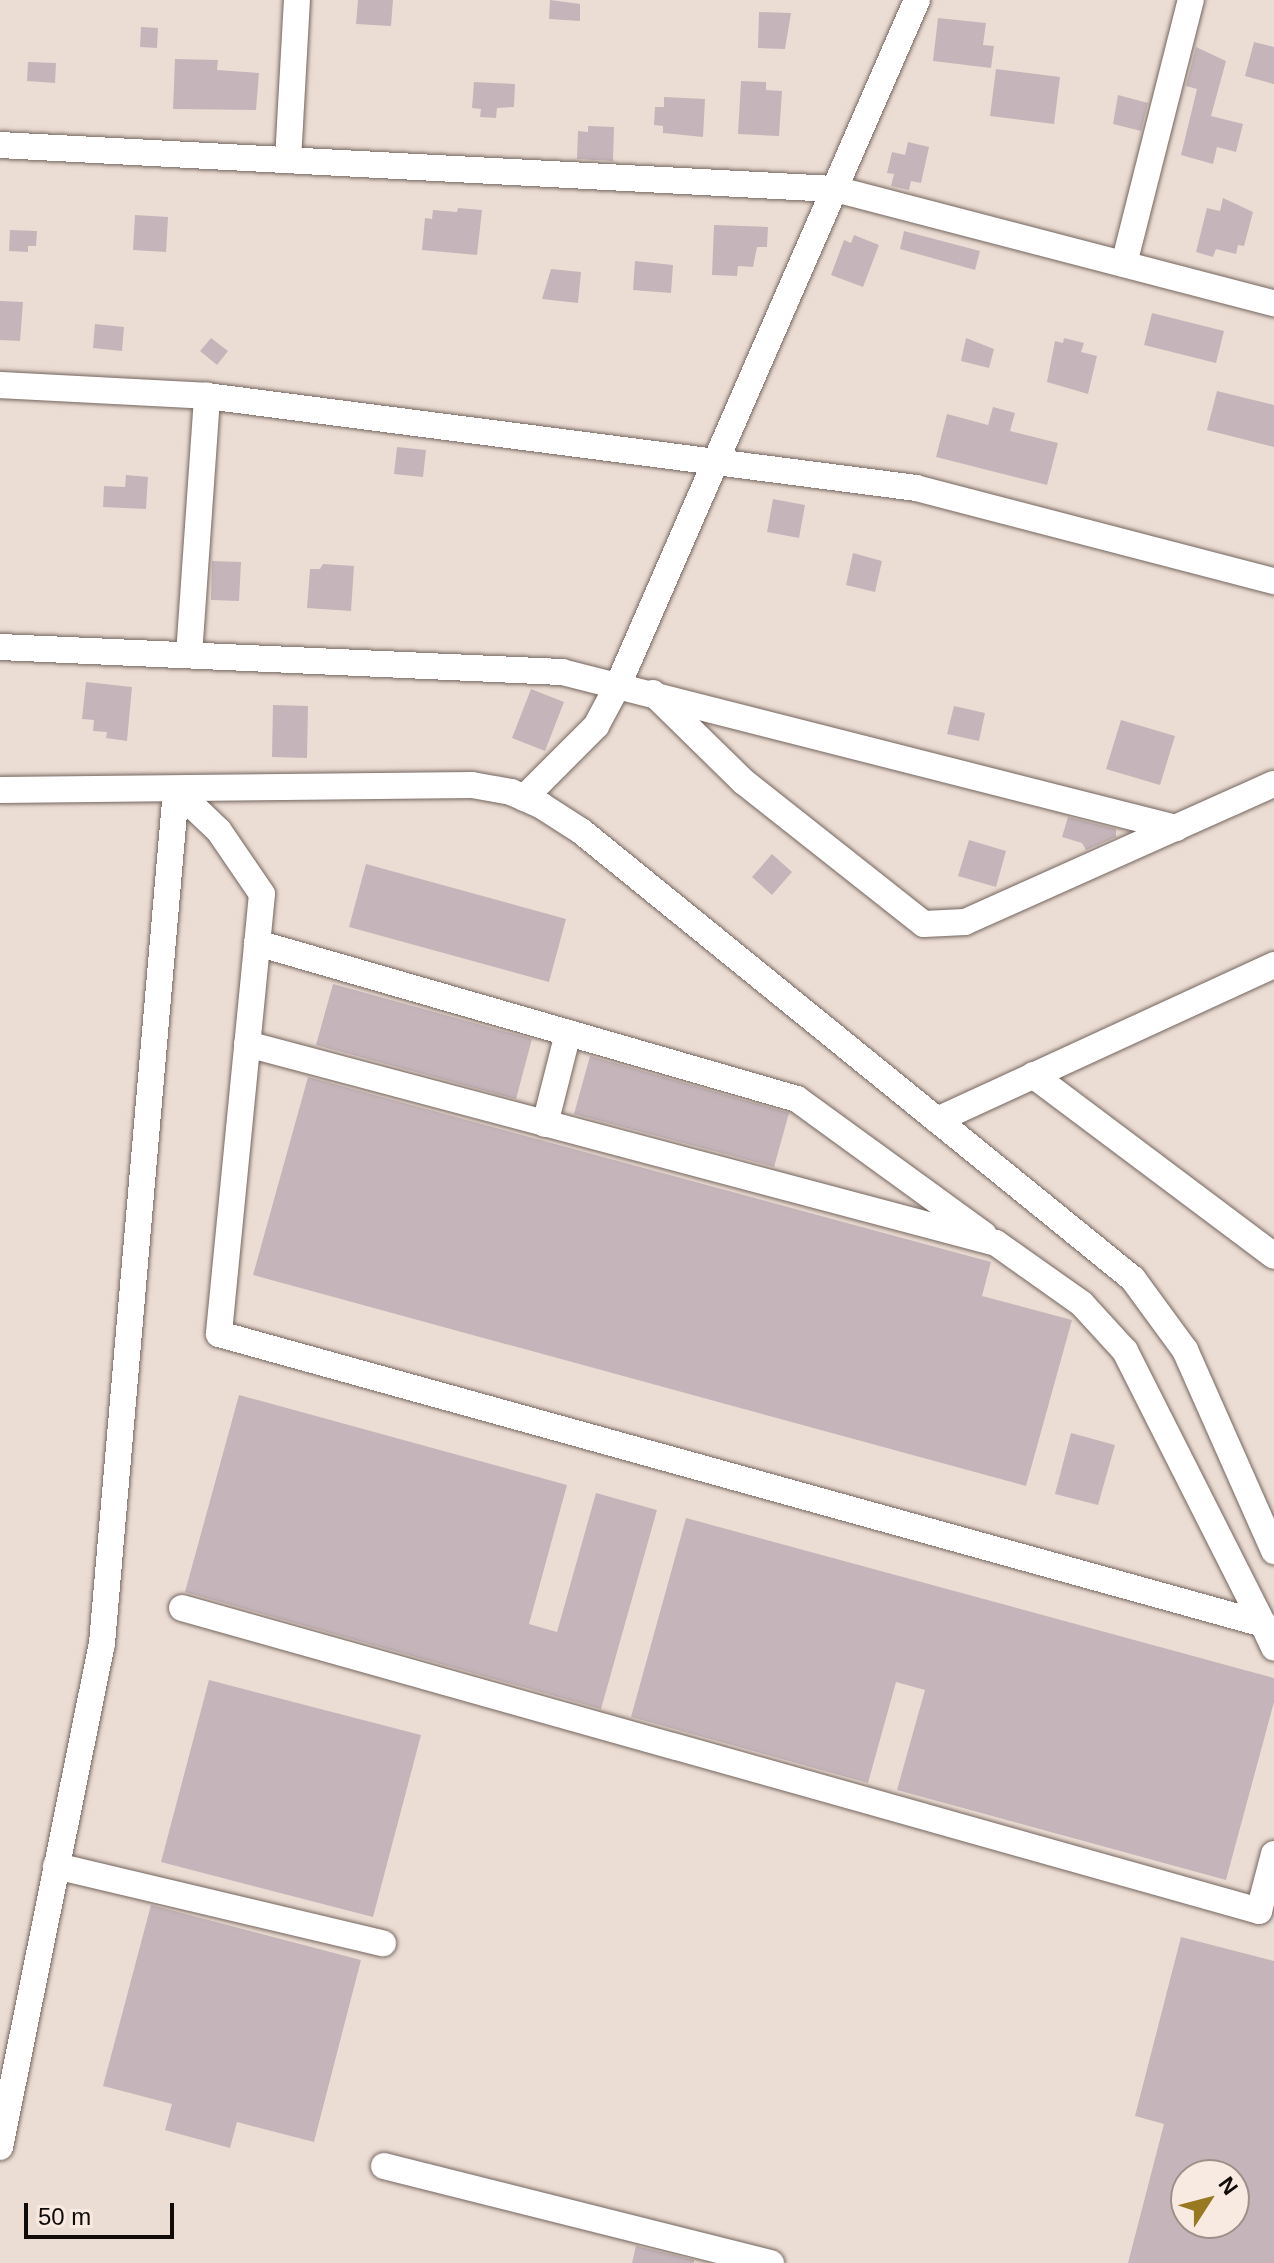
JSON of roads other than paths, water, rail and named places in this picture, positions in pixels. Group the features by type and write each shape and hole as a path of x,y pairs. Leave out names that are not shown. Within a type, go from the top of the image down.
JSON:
{"street":[{"path":"288,160 297,0"},
{"path":"524,798 596,726 619,683 917,0"},
{"path":"1124,264 1191,0"},
{"path":"0,145 835,189 1274,303"},
{"path":"0,385 207,396 916,488 1274,581"},
{"path":"189,655 207,396"},
{"path":"0,647 562,672 619,683 1176,828"},
{"path":"652,692 744,782 924,924 965,922 1274,784"},
{"path":"0,790 472,785 524,798 581,831 1133,1279 1162,1312 1185,1350 1274,1551"},
{"path":"176,790 219,831 262,894 219,1334 1263,1624"},
{"path":"0,2147 102,1643 176,790"},
{"path":"257,943 797,1099 1082,1304 1125,1351 1274,1648"},
{"path":"937,1120 1274,965"},
{"path":"545,1124 568,1033"},
{"path":"247,1044 996,1243"},
{"path":"1033,1075 1274,1256"},
{"path":"182,1608 1259,1911 1274,1854"},
{"path":"56,1866 383,1943"},
{"path":"384,2166 771,2263"}]}
